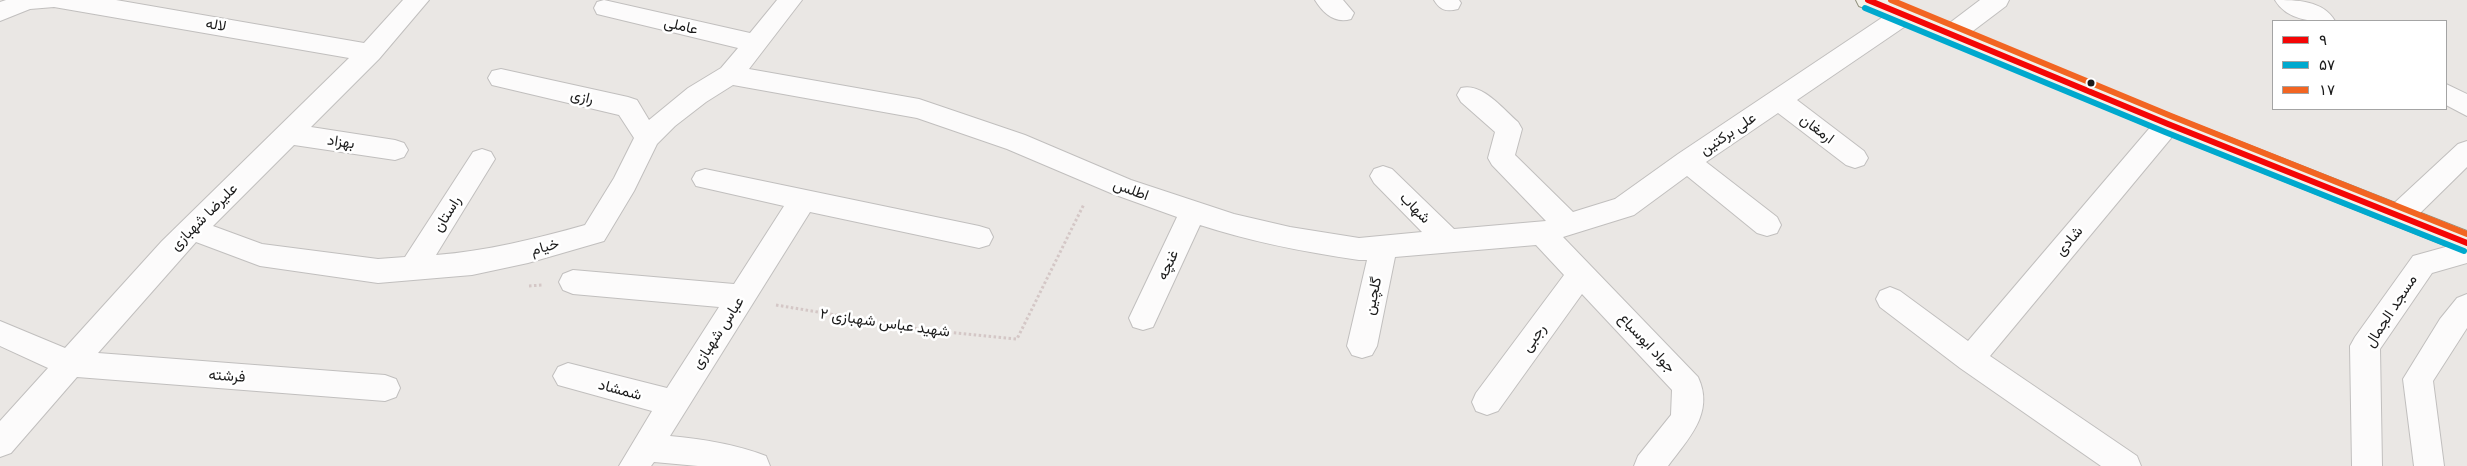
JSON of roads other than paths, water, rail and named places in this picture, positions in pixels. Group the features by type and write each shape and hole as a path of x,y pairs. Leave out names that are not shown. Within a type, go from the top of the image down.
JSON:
{"main road":[{"path":"1868,0 2168,124 2467,242"}],"street":[{"path":"0,12 27,0 48,0"},
{"name":"لاله","path":"61,0 183,19 370,54"},
{"name":"علیرضا شهبازی","path":"0,443 192,230 370,54 417,0"},
{"name":"خیام","path":"192,230 260,255 378,270 472,264 528,252 594,233 625,184 647,138 697,95 730,75 790,0"},
{"path":"1952,34 1997,0"},
{"path":"2287,0 2321,20"},
{"name":"عاملی","path":"606,8 755,43"},
{"name":"علی برکتین","path":"1555,229 1624,207 1687,161 1904,14"},
{"name":"اطلس","path":"730,75 919,109 1016,142 1098,177 1193,211 1234,225 1290,238 1359,249 1555,229"},
{"name":"رازی","path":"501,78 628,107 647,138"},
{"path":"2447,94 2467,106"},
{"name":"جواد ابوسباع","path":"1470,95 1510,129 1501,158 1555,229 1581,274 1687,386 1686,419 1649,466"},
{"name":"ارمغان","path":"1779,100 1855,158"},
{"name":"شادی","path":"1970,359 2168,124"},
{"name":"بهزاد","path":"288,134 395,150"},
{"path":"2400,216 2467,151"},
{"name":"راستان","path":"413,268 482,159"},
{"path":"1687,161 1767,225"},
{"name":"شهاب","path":"1383,176 1448,241"},
{"path":"704,180 979,237"},
{"name":"عباس شهبازی","path":"640,457 672,404 804,200"},
{"name":"غنچه","path":"1143,318 1193,211"},
{"name":"گلچین","path":"1362,346 1384,246"},
{"name":"مسجد الجمال","path":"2366,466 2365,346 2423,264 2467,252"},
{"name":"رجبی","path":"1487,402 1581,274"},
{"path":"573,282 741,297"},
{"path":"1890,298 1970,359 2126,466"},
{"path":"2429,466 2418,379 2450,328 2467,306"},
{"name":"فرشته","path":"0,333 70,364 385,388"},
{"name":"شمشاد","path":"568,376 672,404"},
{"path":"640,457 706,453 755,466"}]}
